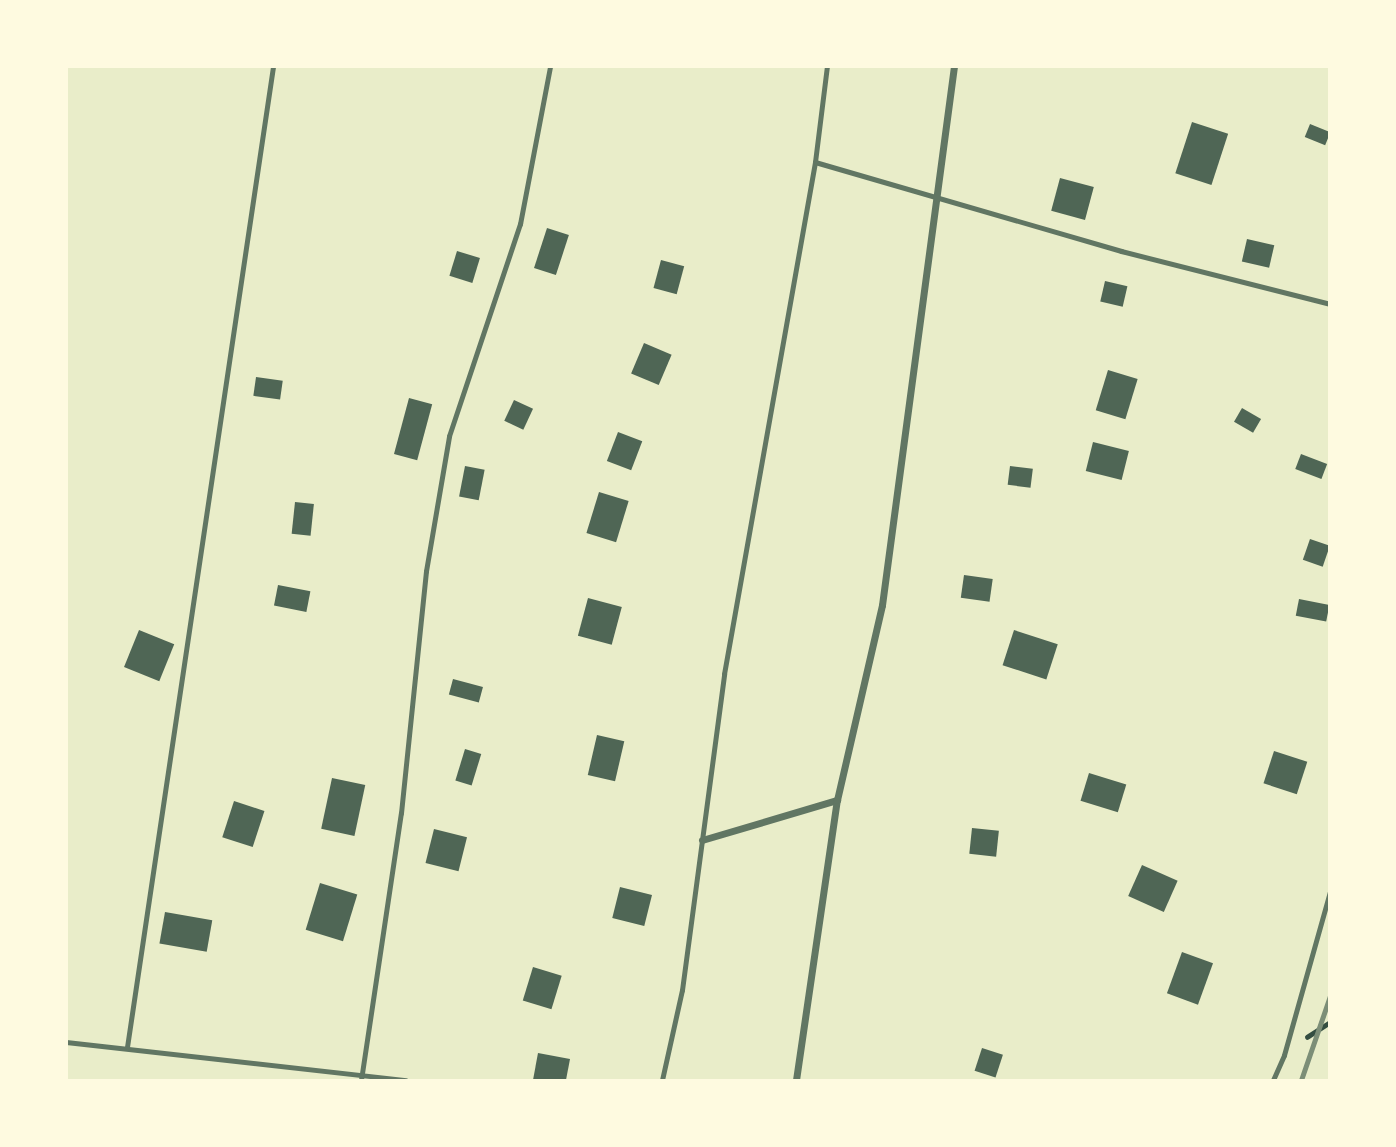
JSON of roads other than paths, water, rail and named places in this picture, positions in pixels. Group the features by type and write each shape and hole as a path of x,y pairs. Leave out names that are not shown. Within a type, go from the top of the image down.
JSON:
{"street":[{"path":"796,1080 838,800 882,605 934,198 954,66"},
{"path":"702,839 838,800"}],"lane":[{"path":"127,1048 273,66"},
{"path":"361,1077 401,813 426,571 449,436 520,224 550,66"},
{"path":"662,1080 682,990 724,674 815,162 827,66"},
{"path":"815,162 934,198 1329,304"},
{"path":"1273,1080 1284,1055 1329,891"},
{"path":"66,1042 406,1080"}],"railway":[{"path":"1301,1080 1330,996"}]}
